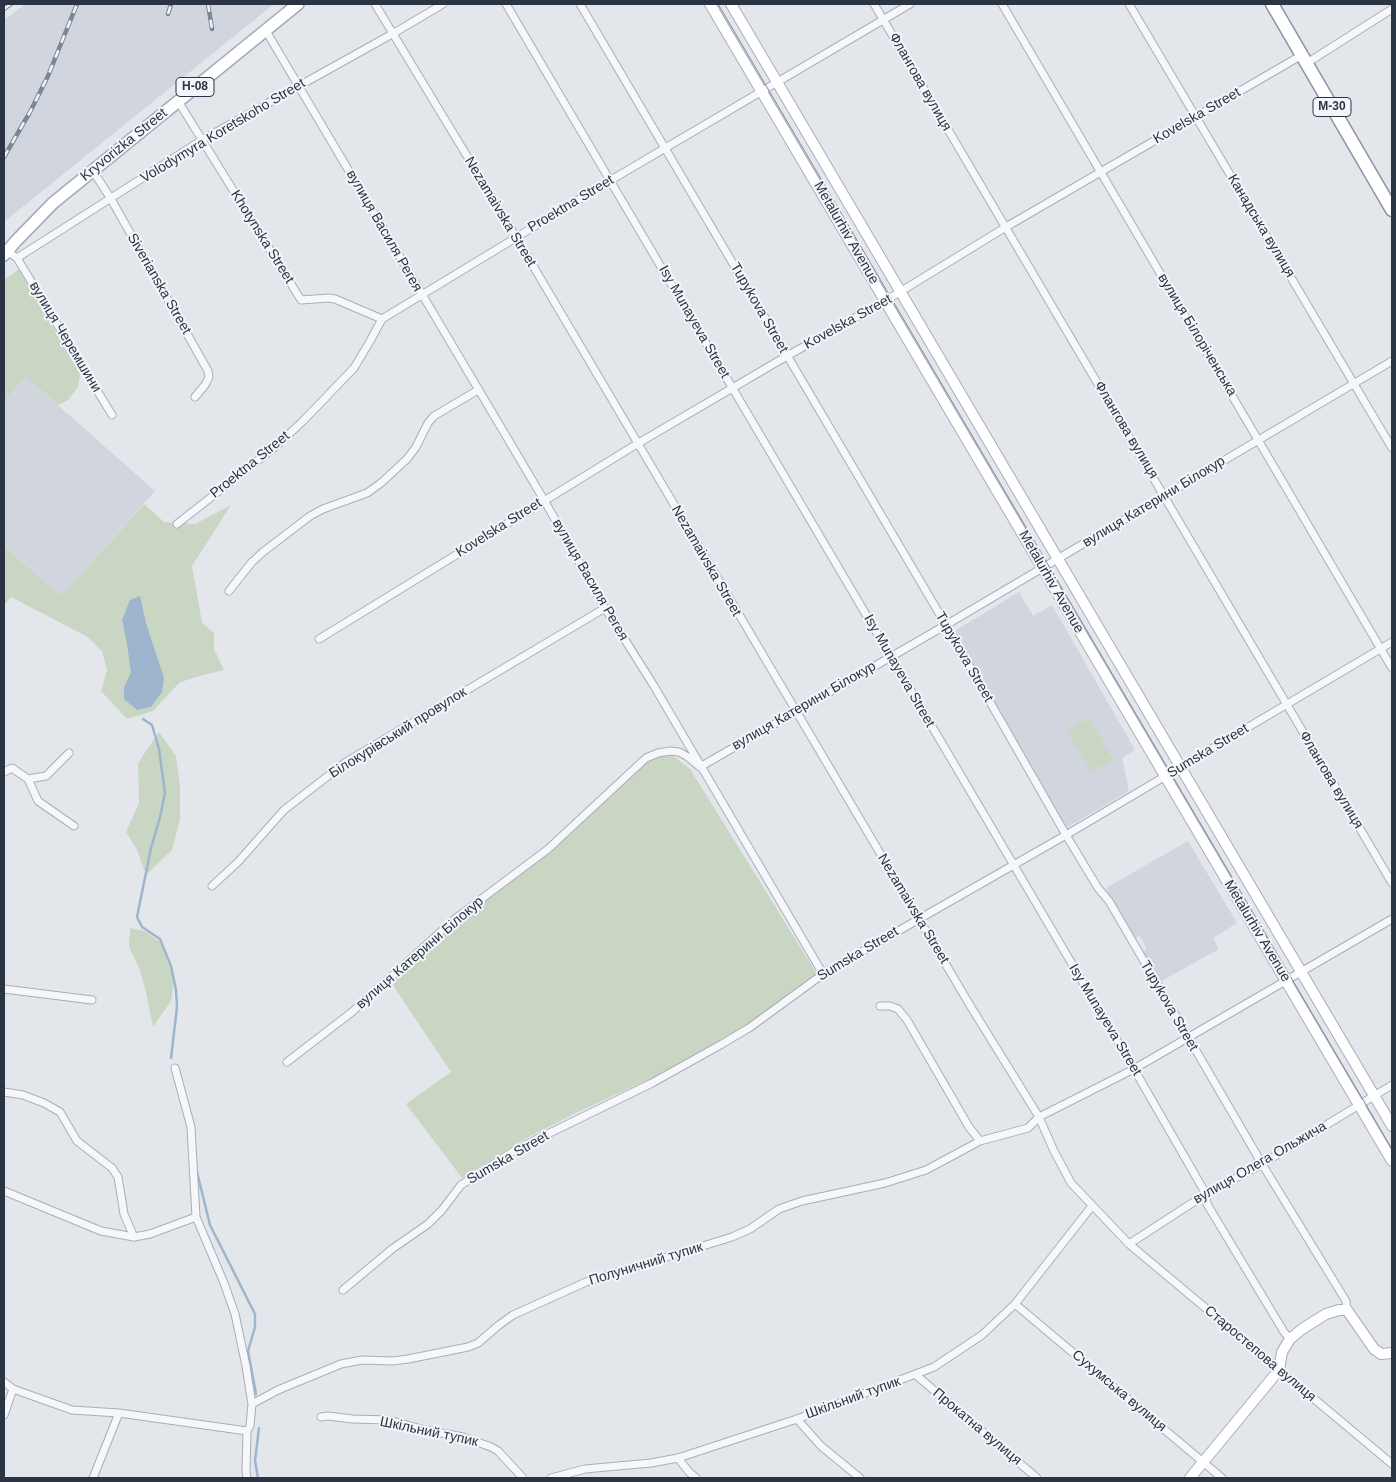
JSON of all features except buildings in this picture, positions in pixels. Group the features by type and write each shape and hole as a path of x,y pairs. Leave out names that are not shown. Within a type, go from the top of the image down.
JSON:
{"highway":[{"name":"М-30","path":"1272,4 1392,210"}],"main road":[{"name":"Kryvorizka Street","path":"5,253 53,204 298,4"},
{"name":"Metalurhiv Avenue","path":"710,4 1392,1161"},
{"name":"Metalurhiv Avenue","path":"731,4 1392,1126"},
{"path":"1190,1478 1279,1370 1282,1352 1290,1339 1326,1314 1347,1310 1374,1350 1381,1354 1392,1353"}],"street":[{"name":"Nezamaivska Street","path":"375,4 516,237 795,712 1039,1117 1071,1183 1092,1206"},
{"name":"Volodymyra Koretskoho Street","path":"17,258 202,140 443,4"},
{"name":"Isy Munayeva Street","path":"506,4 1134,1069 1206,1194 1207,1204 1290,1339"},
{"name":"Tupykova Street","path":"580,4 946,625 1066,835 1098,888 1109,901 1262,1164 1346,1301 1347,1310"},
{"name":"Флангова вулиця","path":"874,4 1165,495 1392,884"},
{"name":"Proektna Street","path":"177,524 275,447 303,421 354,368 382,320 611,180 910,4"},
{"name":"вулиця Білоріченська","path":"1002,4 1392,668"},
{"name":"Канадська вулиця","path":"1129,4 1392,448"},
{"name":"Kovelska Street","path":"319,639 637,444 885,301 1006,227 1196,116 1304,59 1392,9"},
{"name":"вулиця Василя Регея","path":"266,31 544,500 605,608 654,686 823,974"},
{"name":"Khotynska Street","path":"178,101 301,300 335,299 382,320"},
{"name":"Siverianska Street","path":"93,171 111,198 208,371 209,377 205,385 194,397"},
{"path":"5,253 17,258"},
{"name":"вулиця Черемшини","path":"17,258 112,415"},
{"name":"вулиця Катерини Білокур","path":"287,1062 352,1012 456,918 548,848 646,758 670,750 680,752 700,767 946,625 1392,362"},
{"path":"228,591 252,562 310,516 323,509 367,493 381,483 407,459 434,416 478,390"},
{"name":"Білокурівський провулок","path":"212,886 238,862 284,810 346,762 605,608"},
{"name":"Sumska Street","path":"343,1290 392,1249 428,1224 442,1210 460,1185 517,1149 652,1083 722,1044 749,1028 823,974 918,918 1013,866 1392,642"},
{"path":"28,779 46,776 69,754"},
{"path":"4,772 12,768 28,779 38,802 74,826"},
{"name":"Полуничний тупик","path":"252,1404 278,1390 341,1364 362,1360 393,1361 408,1359 468,1347 478,1343 513,1316 586,1282 732,1237 750,1229 779,1209 802,1201 885,1183 926,1170 980,1142 1028,1128 1039,1117 1134,1069 1188,1039 1392,919"},
{"path":"4,989 92,1000"},
{"path":"880,1006 898,1008 980,1142"},
{"path":"175,1068 190,1127 196,1218 235,1314 252,1404 250,1426 247,1431 247,1478"},
{"name":"вулиця Олега Ольжича","path":"1129,1244 1206,1194 1262,1164 1392,1085"},
{"path":"4,1092 22,1095 44,1103 60,1112 77,1141 112,1168 118,1177 124,1214 134,1238"},
{"path":"4,1190 101,1231 134,1238 196,1218"},
{"name":"Старостепова вулиця","path":"1092,1206 1129,1244 1392,1464"},
{"name":"Шкільний тупик","path":"551,1478 585,1469 652,1463 678,1458 797,1419 934,1367 982,1335 1015,1304 1092,1206"},
{"name":"Сухумська вулиця","path":"1015,1304 1222,1478"},
{"name":"Прокатна вулиця","path":"916,1375 1037,1478"},
{"path":"4,1382 12,1389 72,1410 119,1413 247,1431"},
{"path":"4,1415 12,1389"},
{"path":"93,1478 119,1413"},
{"name":"Шкільний тупик","path":"321,1418 328,1416 390,1420 425,1430 463,1437 491,1446 524,1478"},
{"path":"797,1419 822,1446 860,1478"},
{"path":"678,1458 696,1478"}],"shaded area":[{"path":"25,4 274,4 4,222 4,20"},
{"path":"26,377 155,491 61,596 4,546 4,402"},
{"path":"1019,592 1033,616 1052,605 1135,750 1122,758 1129,791 1066,828 953,632"},
{"path":"1188,841 1237,923 1213,938 1219,949 1160,982 1142,951 1147,949 1140,936 1135,938 1106,888"}],"green space":[{"path":"19,269 80,374 78,387 68,400 58,405 26,377 4,402 4,280"},
{"path":"144,504 164,522 195,524 231,505 192,566 202,623 214,633 214,649 224,670 179,683 153,711 127,719 101,691 107,670 102,651 86,636 11,597 4,605 4,546 61,596"},
{"path":"1089,718 1113,760 1091,772 1067,731"},
{"path":"159,732 176,756 180,787 180,820 172,850 146,875 137,850 126,832 139,803 138,763"},
{"path":"672,755 690,769 817,974 747,1026 656,1076 519,1142 462,1178 406,1104 451,1072 392,984 467,914 557,843 653,757"},
{"path":"130,928 145,931 161,943 174,979 171,1001 153,1027 140,970 129,947"}],"water":[{"path":"140,596 146,623 164,678 162,692 151,707 137,710 124,699 124,688 131,672 122,620 130,600"}],"waterway":[{"path":"143,719 152,725 159,749 165,793 151,848 137,917 142,927 160,939 171,966 177,1007 171,1058"},
{"path":"196,1168 210,1225 255,1314 255,1327 248,1351 256,1394"},
{"path":"258,1478 255,1461 259,1428"}],"tram line":[{"path":"718,4 1392,1149"}],"railway":[{"path":"4,9 11,4"},
{"path":"4,157 48,76 77,4"},
{"path":"168,14 171,4"},
{"path":"208,4 212,29"}]}
